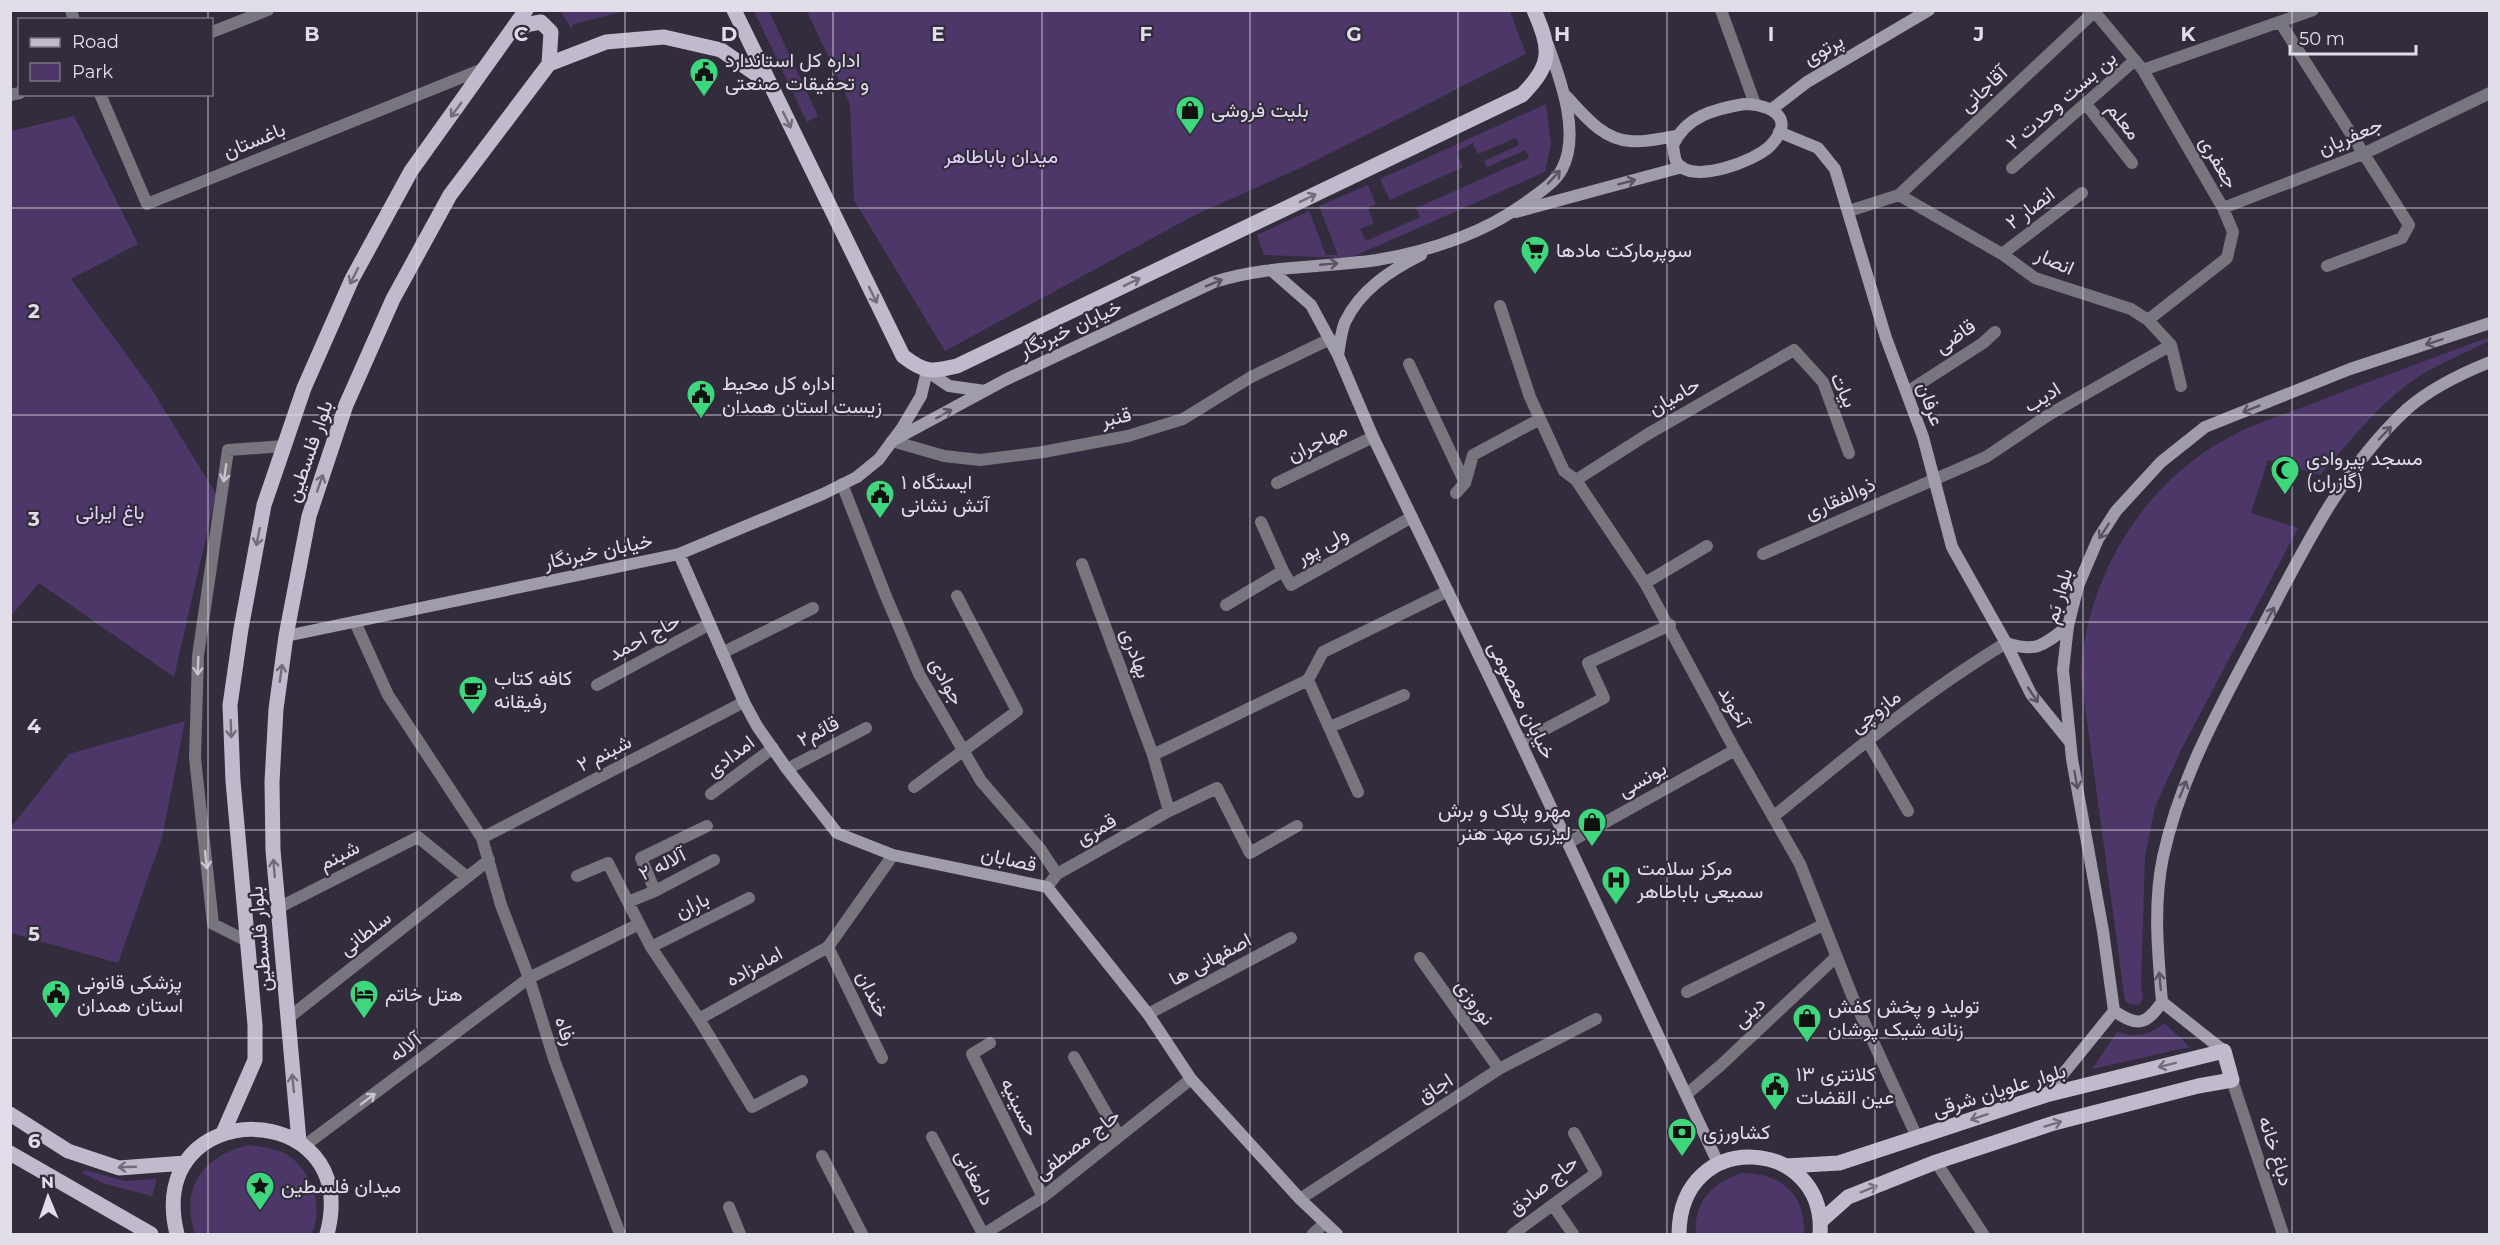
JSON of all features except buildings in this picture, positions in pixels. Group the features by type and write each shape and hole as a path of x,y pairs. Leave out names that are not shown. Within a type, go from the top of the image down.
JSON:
{"main road":[{"name":"بلوار فلسطین","path":"223,1133 255,1060 255,1025 233,781 230,705 241,629 264,505 304,388 352,279 411,171 526,10"},
{"path":"734,10 903,356 950,386 986,391"},
{"path":"1509,214 1542,191 1562,169 1569,130 1566,96 1534,10"},
{"name":"پرتوی","path":"1772,109 1807,82 1929,10"},
{"path":"513,30 542,22 551,32 549,64 606,42 664,37 721,50 770,83"},
{"path":"927,371 957,366 1521,95 1536,80 1547,58 1548,45"},
{"name":"بلوار فلسطین","path":"302,1144 273,850 272,782 276,709 286,636 309,516 346,405 393,299 450,195 549,64"},
{"path":"1566,96 1593,125 1610,135 1630,141 1677,136"},
{"path":"1338,355 1345,323 1367,291 1399,266 1509,214 1682,167 1696,172 1712,171 1748,160 1770,146 1782,129 1781,118 1772,109 1755,104 1720,108 1700,116 1683,128 1673,145 1674,154 1682,167"},
{"name":"عرفان","path":"1779,132 1818,148 1835,169 1886,338 1923,437 1952,547 2006,643 2031,694 2070,741"},
{"name":"خیابان خبرنگار","path":"892,441 986,391 1214,282 1242,273 1377,260 1437,247"},
{"name":"خیابان معصومی","path":"1270,270 1311,305 1330,339 1373,437 1521,742 1718,1163"},
{"name":"بلوار بَم","path":"2114,1011 2070,741 2063,670 2068,626 2078,586 2098,539 2116,511 2162,462 2205,427 2350,369 2490,323"},
{"path":"2046,1095 2114,1011 2129,1020 2145,1021 2162,1002 2156,941 2158,897 2163,858 2176,806 2201,744 2316,527 2340,488 2359,463 2407,409 2436,387 2490,362"},
{"name":"خیابان خبرنگار","path":"286,636 679,554 857,477 879,459 892,441 921,396 927,371"},
{"name":"قصابان","path":"679,554 756,726 837,833 893,855 1047,887 1148,1014 1191,1079 1300,1199 1337,1234"},
{"path":"2006,643 2022,648 2043,646 2068,626"},
{"path":"1821,1228 1848,1197 1936,1162 2054,1123 2198,1086 2232,1080 2224,1051 2162,1002"},
{"name":"بلوار علویان شرقی","path":"1786,1166 1839,1163 2046,1095 2224,1051"},
{"path":"10,1114 68,1151 119,1168 185,1163"},
{"path":"177,1234 172,1210 175,1185 185,1163 202,1145 223,1133 248,1127 273,1130 302,1144 320,1164 329,1186 332,1210 328,1234"},
{"path":"10,1153 151,1234"},
{"path":"1678,1234 1680,1212 1688,1191 1703,1174 1718,1163 1743,1156 1766,1158 1786,1166 1804,1180 1816,1199 1821,1228"}],"street":[{"path":"213,32 268,10"},
{"path":"1721,10 1755,104"},
{"path":"2139,65 2313,10"},
{"name":"جعفری","path":"2093,11 2139,65 2223,208 2234,232 2227,258 2148,320"},
{"name":"آقاجانی","path":"1899,195 2093,11"},
{"path":"2280,22 2409,225 2402,238 2327,266"},
{"name":"بن بست وحدت ۲","path":"2012,168 2085,104 2139,65"},
{"name":"باغستان","path":"101,96 147,204 485,68"},
{"name":"جعفریان","path":"2223,208 2363,154 2490,93"},
{"name":"معلم","path":"2085,104 2132,163"},
{"name":"انصار ۲","path":"2002,254 2082,193"},
{"path":"1849,211 1899,195"},
{"name":"انصار","path":"1899,195 2002,254 2035,278 2131,309 2148,320 2170,345 2181,386"},
{"name":"آخوند","path":"1500,306 1530,397 1564,471 1576,480 1645,583 1735,750 1800,864 1836,957 1917,1137"},
{"name":"قاضی","path":"1906,392 1983,343 1995,332"},
{"name":"قنبر","path":"892,441 945,456 981,460 1043,452 1128,436 1183,419 1251,377 1330,339"},
{"name":"ادیب","path":"1933,479 1986,457 2050,414 2170,345"},
{"name":"بیات","path":"1794,350 1823,382 1849,453"},
{"name":"حامیان","path":"1576,480 1648,434 1794,350"},
{"path":"1409,364 1465,483"},
{"path":"1456,493 1465,483 1473,455 1540,419"},
{"name":"مهاجران","path":"1277,483 1373,437"},
{"path":"247,941 213,924 195,758 198,656 228,450 284,446"},
{"name":"ذوالفقاری","path":"1763,554 1933,479"},
{"name":"جوادی","path":"842,484 919,674 981,781 1041,850 1056,874"},
{"name":"ولی پور","path":"1226,605 1283,571 1290,585 1412,518"},
{"path":"1261,522 1283,571"},
{"path":"1645,583 1707,546"},
{"name":"بهادری","path":"1082,564 1153,755 1169,811"},
{"path":"1153,755 1308,680 1323,652 1448,591"},
{"path":"914,787 1017,711 957,596"},
{"path":"722,653 813,608"},
{"name":"رفاه","path":"355,622 388,695 482,838 501,905 529,978 555,1062 620,1234"},
{"name":"حاج احمد","path":"597,685 710,624"},
{"path":"1521,742 1604,698 1588,663 1670,626"},
{"name":"مازوچی","path":"1773,817 1867,740 1964,668 2006,643"},
{"path":"1308,680 1358,792"},
{"path":"1330,728 1404,694"},
{"name":"شبنم ۲","path":"482,838 744,702"},
{"name":"قائم۲","path":"787,769 867,728"},
{"path":"1867,740 1908,811"},
{"name":"امدادی","path":"711,794 772,748"},
{"name":"یونسی","path":"1568,843 1735,750"},
{"name":"قمری","path":"1047,887 1056,874 1169,811 1217,788 1250,853 1297,826"},
{"path":"655,891 641,858 707,826"},
{"name":"شبنم","path":"278,908 418,837 467,877"},
{"name":"امامزاده","path":"699,1019 828,947 893,855"},
{"name":"سلطانی","path":"288,1018 489,860"},
{"name":"آلاله ۲","path":"627,902 655,891 714,860"},
{"path":"577,876 608,863 651,947 699,1019 752,1107 802,1081"},
{"name":"باران","path":"651,947 749,898"},
{"path":"529,978 639,924"},
{"path":"1687,992 1823,925"},
{"name":"اصفهانی ها","path":"1148,1014 1291,938"},
{"name":"خندان","path":"828,947 882,1058"},
{"name":"دینی","path":"1687,1094 1836,957"},
{"name":"نوروزی","path":"1420,958 1499,1069"},
{"name":"آلاله","path":"302,1144 529,978"},
{"name":"اجاق","path":"1300,1199 1499,1069 1596,1019"},
{"name":"حسینیه","path":"990,1043 972,1054 1042,1197"},
{"path":"1074,1057 1119,1136"},
{"name":"حاج مصطفی","path":"983,1234 1042,1197 1191,1079"},
{"name":"دباغ خانه","path":"2232,1080 2283,1234"},
{"name":"حاج صادق","path":"1513,1234 1596,1173 1574,1133"},
{"name":"دامغانی","path":"932,1137 983,1234"},
{"path":"822,1156 862,1234"},
{"path":"1936,1162 1983,1234"},
{"path":"1553,1205 1574,1234"},
{"path":"729,1207 740,1234"},
{"path":"1313,1234 1325,1223"}],"green space":[{"path":"556,11 625,11 574,24 571,28 561,12"},
{"path":"754,11 769,11 818,116 807,122"},
{"name":"میدان باباطاهر","path":"807,11 1510,11 1526,54 1309,164 1193,216 945,351 854,200 850,104"},
{"path":"1546,104 1551,144 1545,172 1350,258 1264,255 1257,235 1309,211 1326,255 1338,255 1319,206 1368,185 1376,204 1368,208 1374,223 1360,229 1366,241 1420,217 1416,208 1529,158 1526,150 1487,167 1484,161 1519,145 1516,138 1478,154 1473,143 1456,152 1463,167 1390,200 1380,179"},
{"name":"باغ ایرانی","path":"74,116 138,244 71,279 151,388 216,494 174,677 39,583 11,616 11,131"},
{"path":"2489,337 2489,341 2432,368 2401,389 2364,424 2320,475 2268,460 2251,513 2298,528 2181,750 2155,807 2145,856 2141,985 2143,999 2139,1005 2129,1004 2125,1001 2081,677 2085,641 2093,606 2106,572 2123,540 2144,509 2168,482 2195,459 2226,439 2265,421"},
{"path":"185,721 162,838 118,963 11,933 11,827 69,754"},
{"path":"2164,1023 2190,1047 2092,1069 2117,1032 2142,1035"},
{"path":"248,1145 284,1153 304,1171 310,1181 316,1203 317,1214 311,1234 195,1234 190,1202 199,1177 207,1166 218,1158"},
{"path":"85,1170 125,1181 157,1179 152,1196 105,1184 82,1173"},
{"path":"1741,1173 1768,1177 1788,1188 1800,1207 1804,1234 1696,1234 1698,1213 1706,1196 1721,1182"}],"place":[{"name":"اداره کل استاندارد و تحقیقات صنعتی","path":"704,98"},
{"name":"بلیت فروشی","path":"1190,136"},
{"name":"سوپرمارکت مادها","path":"1535,276"},
{"name":"اداره کل محیط زیست استان همدان","path":"701,420"},
{"name":"مسجد پیروادی (گازران)","path":"2285,496"},
{"name":"ایستگاه ۱ آتش نشانی","path":"880,520"},
{"name":"کافه کتاب رفیقانه","path":"473,716"},
{"name":"مهرو پلاک و برش لیزری مهد هنر","path":"1592,848"},
{"name":"مرکز سلامت سمیعی باباطاهر","path":"1616,906"},
{"name":"پزشکی قانونی استان همدان","path":"56,1020"},
{"name":"هتل خاتم","path":"364,1020"},
{"name":"تولید و پخش کفش زنانه شیک پوشان","path":"1807,1044"},
{"name":"کلانتری ۱۳ عین القضات","path":"1775,1112"},
{"name":"کشاورزی","path":"1682,1158"},
{"name":"میدان فلسطین","path":"260,1212"}]}
